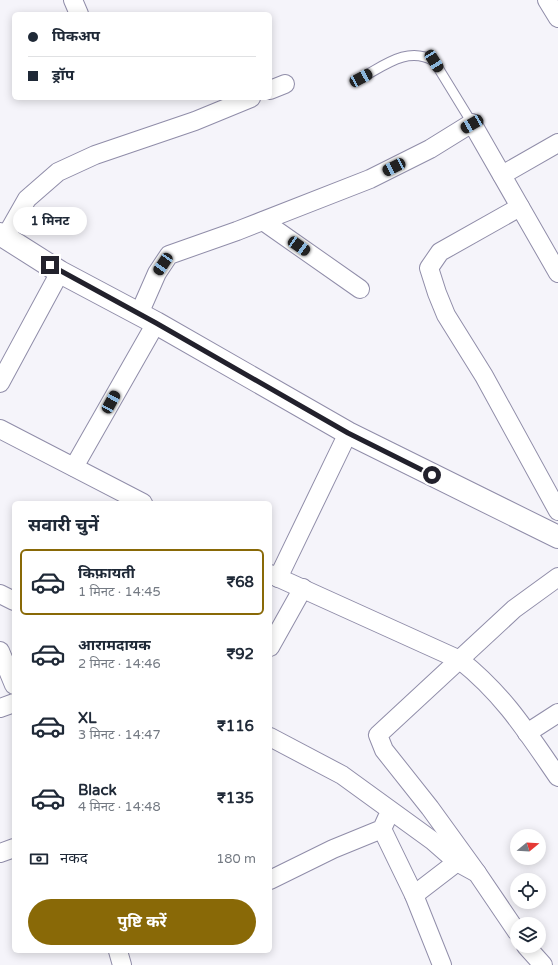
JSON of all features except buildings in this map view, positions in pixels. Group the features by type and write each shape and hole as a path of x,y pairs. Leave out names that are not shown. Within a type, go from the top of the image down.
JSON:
{"street":[{"path":"73,0 78,12"},
{"path":"547,0 558,18"},
{"path":"246,100 195,121 95,155 58,172 26,199 3,235 60,272 147,318 348,433 558,537"},
{"path":"74,467 147,318 157,273 169,255 263,221 370,179 430,149 472,124 558,273"},
{"path":"502,175 558,143"},
{"path":"520,207 440,252 429,268 446,315 488,383 558,511"},
{"path":"263,221 360,289"},
{"path":"0,383 60,272"},
{"path":"0,429 139,501"},
{"path":"348,433 274,576 460,660 483,678 509,706 558,777"},
{"path":"510,922 430,808 384,750 378,735 514,609 558,577"},
{"path":"272,643 303,588"},
{"path":"0,594 12,600"},
{"path":"0,651 12,680"},
{"path":"0,708 12,704"},
{"path":"527,732 558,713"},
{"path":"272,738 342,775 433,841 457,862 477,873"},
{"path":"272,879 333,849 382,829 391,810"},
{"path":"382,829 414,895 442,965"},
{"path":"0,853 12,849"},
{"path":"414,895 457,862"},
{"path":"119,953 122,965"},
{"path":"532,953 543,965"}],"lane":[{"path":"361,78 398,59 414,54 425,56 434,61 472,124"}],"route":[{"path":"50,265 60,272 156,323 348,433 432,475"}]}
